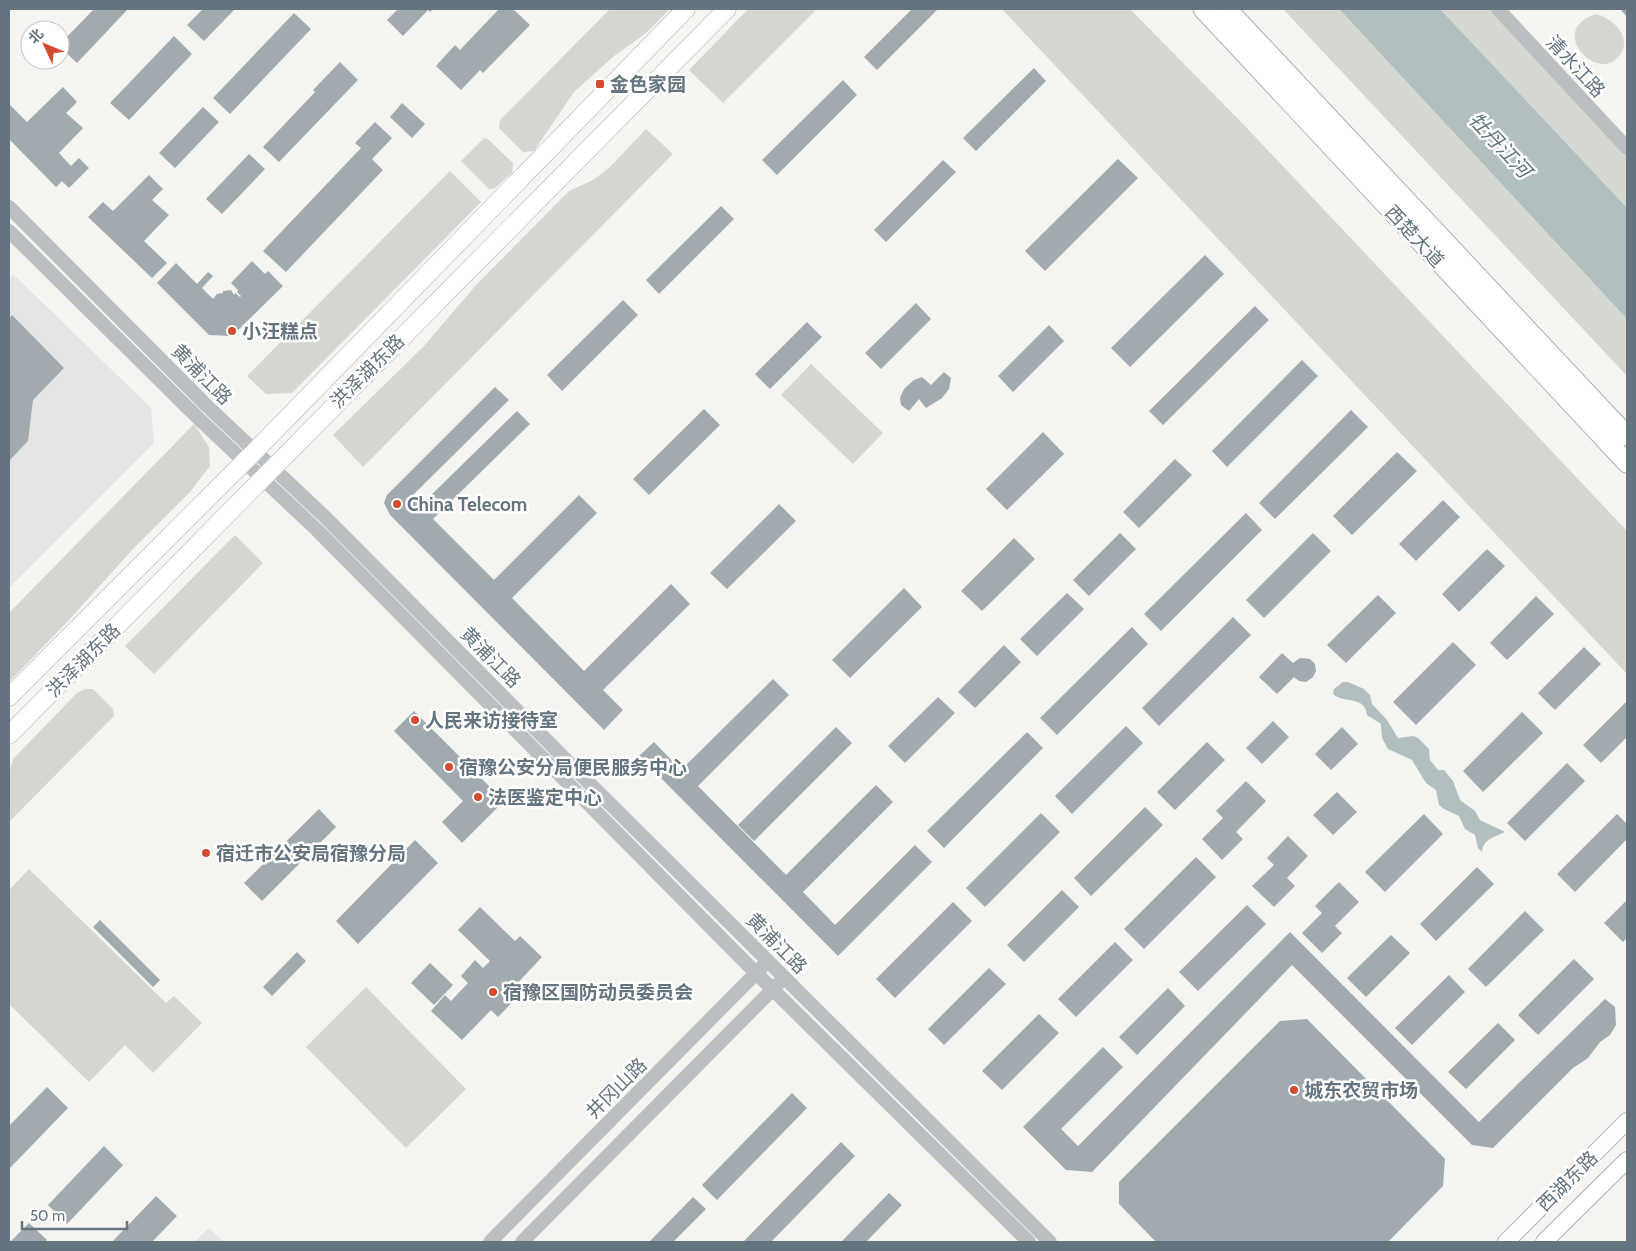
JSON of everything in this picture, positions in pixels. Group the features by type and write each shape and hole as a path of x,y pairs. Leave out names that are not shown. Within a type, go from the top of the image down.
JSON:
{"highway":[{"name":"西楚大道","path":"1203,9 1627,463"},
{"name":"西楚大道","path":"1227,9 1627,436"}],"main road":[{"name":"洪泽湖东路","path":"9,697 250,456 686,9"},
{"name":"洪泽湖东路","path":"9,735 727,9"},
{"name":"西湖东路","path":"1506,1242 1627,1120"},
{"name":"西湖东路","path":"1544,1242 1627,1160"}],"street":[{"name":"清水江路","path":"1498,9 1627,148"},
{"name":"黄浦江路","path":"9,207 198,398 250,456"},
{"name":"黄浦江路","path":"9,231 267,472 326,518 1050,1242"},
{"name":"黄浦江路","path":"267,472 322,535 772,990 1029,1242"},
{"name":"井冈山路","path":"490,1242 768,961"},
{"path":"522,1242 784,978"}],"shaded area":[{"path":"610,9 670,9 645,34 614,56 574,92 534,151 523,152 499,128 500,120"},
{"path":"748,9 817,9 723,103 689,70"},
{"path":"1002,9 1130,9 1244,125 1627,531 1627,674"},
{"path":"1283,9 1339,9 1627,319 1627,376"},
{"path":"1440,9 1493,9 1627,153 1627,209"},
{"path":"1596,14 1614,24 1619,29 1624,40 1624,47 1621,53 1613,61 1605,64 1596,63 1588,58 1576,44 1575,35 1577,27 1581,22"},
{"path":"646,129 673,154 363,467 333,435 424,346 477,284 569,191 593,180 609,168"},
{"path":"484,138 489,140 513,163 512,173 495,188 489,189 461,161"},
{"path":"450,171 481,202 292,393 266,394 247,376"},
{"path":"13,274 151,408 154,443 9,588 9,279"},
{"path":"811,364 883,433 853,464 781,395"},
{"path":"194,424 209,447 210,466 190,492 132,550 69,620 9,682 9,613"},
{"path":"235,535 263,563 154,674 125,646"},
{"path":"85,689 93,689 113,709 114,716 9,822 9,773 13,759 77,693"},
{"path":"29,869 166,1003 174,996 202,1023 153,1073 125,1045 89,1082 9,1004 9,890"},
{"path":"366,987 466,1089 406,1148 306,1047"},
{"path":"209,1228 224,1242 194,1242"}],"water":[{"name":"牡丹江河","path":"1339,9 1440,9 1627,208 1627,319"},
{"path":"1343,682 1348,682 1364,689 1370,695 1372,704 1387,720 1398,738 1413,736 1418,738 1429,749 1430,760 1438,770 1444,770 1453,781 1460,800 1475,811 1480,820 1505,832 1487,841 1482,852 1478,848 1475,835 1465,829 1459,816 1439,805 1436,790 1426,783 1412,760 1388,749 1382,738 1381,724 1367,715 1365,709 1358,702 1343,699 1333,694 1334,689"}],"building":[{"path":"94,9 128,9 77,63 70,56 70,34"},
{"path":"203,9 235,9 204,41 187,25"},
{"path":"398,9 433,9 430,12 428,10 403,36 387,20"},
{"path":"499,9 513,9 530,25 483,73 480,70 461,90 436,66 455,45 460,50"},
{"path":"912,9 938,9 877,70 864,57"},
{"path":"1620,9 1627,9 1627,17"},
{"path":"294,13 311,29 230,114 213,98"},
{"path":"174,36 192,54 129,120 110,103"},
{"path":"340,62 358,80 279,162 263,147 315,92 313,90"},
{"path":"1034,68 1046,81 976,151 963,138"},
{"path":"843,80 857,95 777,175 762,160"},
{"path":"63,87 77,102 66,113 83,128 59,153 71,166 79,158 89,168 69,188 62,181 56,187 9,139 9,104 27,122"},
{"path":"402,103 425,124 412,138 390,117"},
{"path":"203,107 219,122 175,168 159,153"},
{"path":"375,122 392,138 372,159 383,170 286,272 263,251 361,148 355,143"},
{"path":"249,154 265,169 222,214 206,199"},
{"path":"1118,159 1138,178 1045,271 1025,251"},
{"path":"943,160 956,172 886,242 874,230"},
{"path":"149,175 163,189 152,200 169,215 144,241 167,263 152,278 88,217 103,202 113,211"},
{"path":"721,206 734,219 659,294 646,280"},
{"path":"1205,255 1224,274 1130,367 1111,348"},
{"path":"252,261 265,274 268,271 283,286 232,336 209,335 157,283 176,263 197,284 208,272 213,276 202,288 213,299 217,294 223,293 223,291 231,290 234,295 235,293 240,297 237,292 238,290 231,283"},
{"path":"623,300 638,315 562,391 547,375"},
{"path":"916,303 931,319 881,369 865,353"},
{"path":"1255,306 1269,320 1163,425 1149,411"},
{"path":"12,315 64,368 33,400 28,441 9,461 9,319"},
{"path":"807,322 822,337 770,389 755,374"},
{"path":"1049,325 1064,341 1013,392 998,376"},
{"path":"1302,360 1318,376 1227,467 1212,451"},
{"path":"944,372 951,378 949,389 942,398 926,408 919,399 909,411 901,405 900,398 904,389 914,380 922,377 931,385"},
{"path":"495,387 509,400 411,497 420,506 517,411 530,424 433,519 494,580 579,495 597,513 512,598 584,671 671,584 690,604 603,690 623,710 604,730 390,515 384,503 387,495"},
{"path":"704,409 720,425 649,495 633,479"},
{"path":"1351,410 1368,427 1275,519 1259,503"},
{"path":"1043,432 1064,454 1007,510 986,489"},
{"path":"1397,452 1417,471 1352,535 1333,516"},
{"path":"1175,459 1192,475 1139,528 1123,512"},
{"path":"1443,500 1460,517 1416,561 1399,544"},
{"path":"779,504 796,521 727,589 710,573"},
{"path":"1246,513 1262,530 1161,631 1144,614"},
{"path":"1120,533 1136,549 1089,596 1073,580"},
{"path":"1313,533 1331,551 1264,618 1246,600"},
{"path":"1014,538 1035,559 982,611 961,591"},
{"path":"1487,549 1505,566 1459,612 1442,594"},
{"path":"904,588 922,607 850,678 832,660"},
{"path":"1067,593 1084,609 1037,656 1020,639"},
{"path":"1378,595 1396,613 1346,663 1327,645"},
{"path":"1536,596 1554,614 1507,660 1490,643"},
{"path":"1233,617 1251,635 1159,726 1142,708"},
{"path":"1132,627 1148,644 1057,735 1040,718"},
{"path":"1453,642 1476,665 1416,725 1393,702"},
{"path":"1004,645 1021,662 975,708 958,692"},
{"path":"1584,647 1601,664 1555,710 1538,693"},
{"path":"1282,653 1293,663 1300,658 1310,659 1315,664 1316,671 1313,677 1306,682 1299,681 1294,677 1277,694 1259,677"},
{"path":"773,679 789,695 698,786 786,875 876,785 893,802 803,892 835,925 915,845 932,862 838,956 639,756 654,742 681,770"},
{"path":"938,697 955,713 905,763 888,746"},
{"path":"1627,701 1627,737 1601,763 1583,745"},
{"path":"414,711 504,801 462,843 442,822 463,801 394,731"},
{"path":"1522,712 1543,733 1483,792 1463,771"},
{"path":"1273,721 1289,737 1262,764 1246,748"},
{"path":"1126,726 1143,743 1072,814 1055,796"},
{"path":"836,727 852,743 754,841 738,825"},
{"path":"1342,727 1358,744 1331,770 1315,754"},
{"path":"1027,732 1043,748 944,848 927,831"},
{"path":"1207,742 1225,760 1175,810 1157,792"},
{"path":"1567,763 1585,781 1525,841 1507,823"},
{"path":"1246,781 1266,801 1236,832 1243,839 1222,860 1202,839 1223,818 1216,811"},
{"path":"1337,792 1357,812 1333,835 1313,815"},
{"path":"1145,807 1163,825 1091,896 1074,878"},
{"path":"319,809 336,827 262,901 244,883"},
{"path":"1041,813 1060,832 985,907 966,888"},
{"path":"1424,814 1443,834 1385,892 1365,872"},
{"path":"1617,814 1627,824 1627,839 1575,892 1557,874"},
{"path":"1288,836 1308,856 1287,878 1295,886 1274,907 1252,886 1274,865 1267,858"},
{"path":"415,840 438,863 358,944 336,921"},
{"path":"1196,857 1216,877 1144,949 1124,929"},
{"path":"1477,867 1494,884 1436,941 1420,924"},
{"path":"1339,882 1359,902 1335,926 1342,933 1322,953 1302,933 1322,913 1315,906"},
{"path":"1062,890 1079,907 1024,962 1007,945"},
{"path":"1627,900 1627,938 1623,942 1604,923"},
{"path":"953,902 972,921 895,998 876,979"},
{"path":"1247,905 1266,924 1198,991 1179,972"},
{"path":"480,907 515,941 520,936 542,957 512,989 518,996 498,1017 491,1010 462,1040 431,1011 445,995 451,1001 468,983 461,976 475,960 483,968 490,961 458,930"},
{"path":"1525,911 1544,930 1486,987 1468,969"},
{"path":"100,920 160,980 153,987 93,927"},
{"path":"1290,932 1479,1122 1605,999 1615,1007 1616,1025 1610,1035 1600,1042 1588,1058 1573,1068 1493,1148 1472,1145 1292,965 1092,1172 1066,1170 1023,1127 1103,1047 1123,1067 1061,1129 1078,1146"},
{"path":"1391,935 1410,953 1366,997 1347,978"},
{"path":"1115,942 1133,960 1076,1017 1058,999"},
{"path":"297,952 306,961 272,996 263,987"},
{"path":"1574,959 1594,979 1538,1035 1518,1015"},
{"path":"430,963 453,985 434,1005 411,983"},
{"path":"989,968 1006,984 944,1045 928,1029"},
{"path":"1449,975 1465,992 1412,1045 1395,1028"},
{"path":"1168,988 1185,1006 1137,1055 1119,1037"},
{"path":"1039,1014 1059,1033 1002,1090 982,1071"},
{"name":"城东农贸市场","path":"1307,1019 1445,1159 1443,1186 1388,1242 1156,1242 1119,1204 1119,1182 1280,1021"},
{"path":"1498,1023 1515,1040 1466,1089 1448,1072"},
{"path":"47,1087 68,1108 9,1169 9,1126"},
{"path":"792,1093 807,1108 717,1200 702,1185"},
{"path":"841,1142 855,1156 771,1242 743,1242"},
{"path":"104,1146 123,1165 67,1224 48,1205"},
{"path":"889,1193 902,1205 866,1242 841,1242"},
{"path":"156,1196 177,1216 152,1242 112,1242"},
{"path":"693,1197 706,1209 673,1242 649,1242"},
{"path":"29,1223 47,1240 45,1242 10,1242"}],"place":[{"name":"金色家园","path":"600,84"},
{"name":"小汪糕点","path":"232,331"},
{"name":"China Telecom","path":"397,504"},
{"name":"人民来访接待室","path":"415,720"},
{"name":"宿豫公安分局便民服务中心","path":"449,767"},
{"name":"法医鉴定中心","path":"478,797"},
{"name":"宿迁市公安局宿豫分局","path":"206,853"},
{"name":"宿豫区国防动员委员会","path":"493,992"},
{"name":"城东农贸市场","path":"1294,1090"}]}
